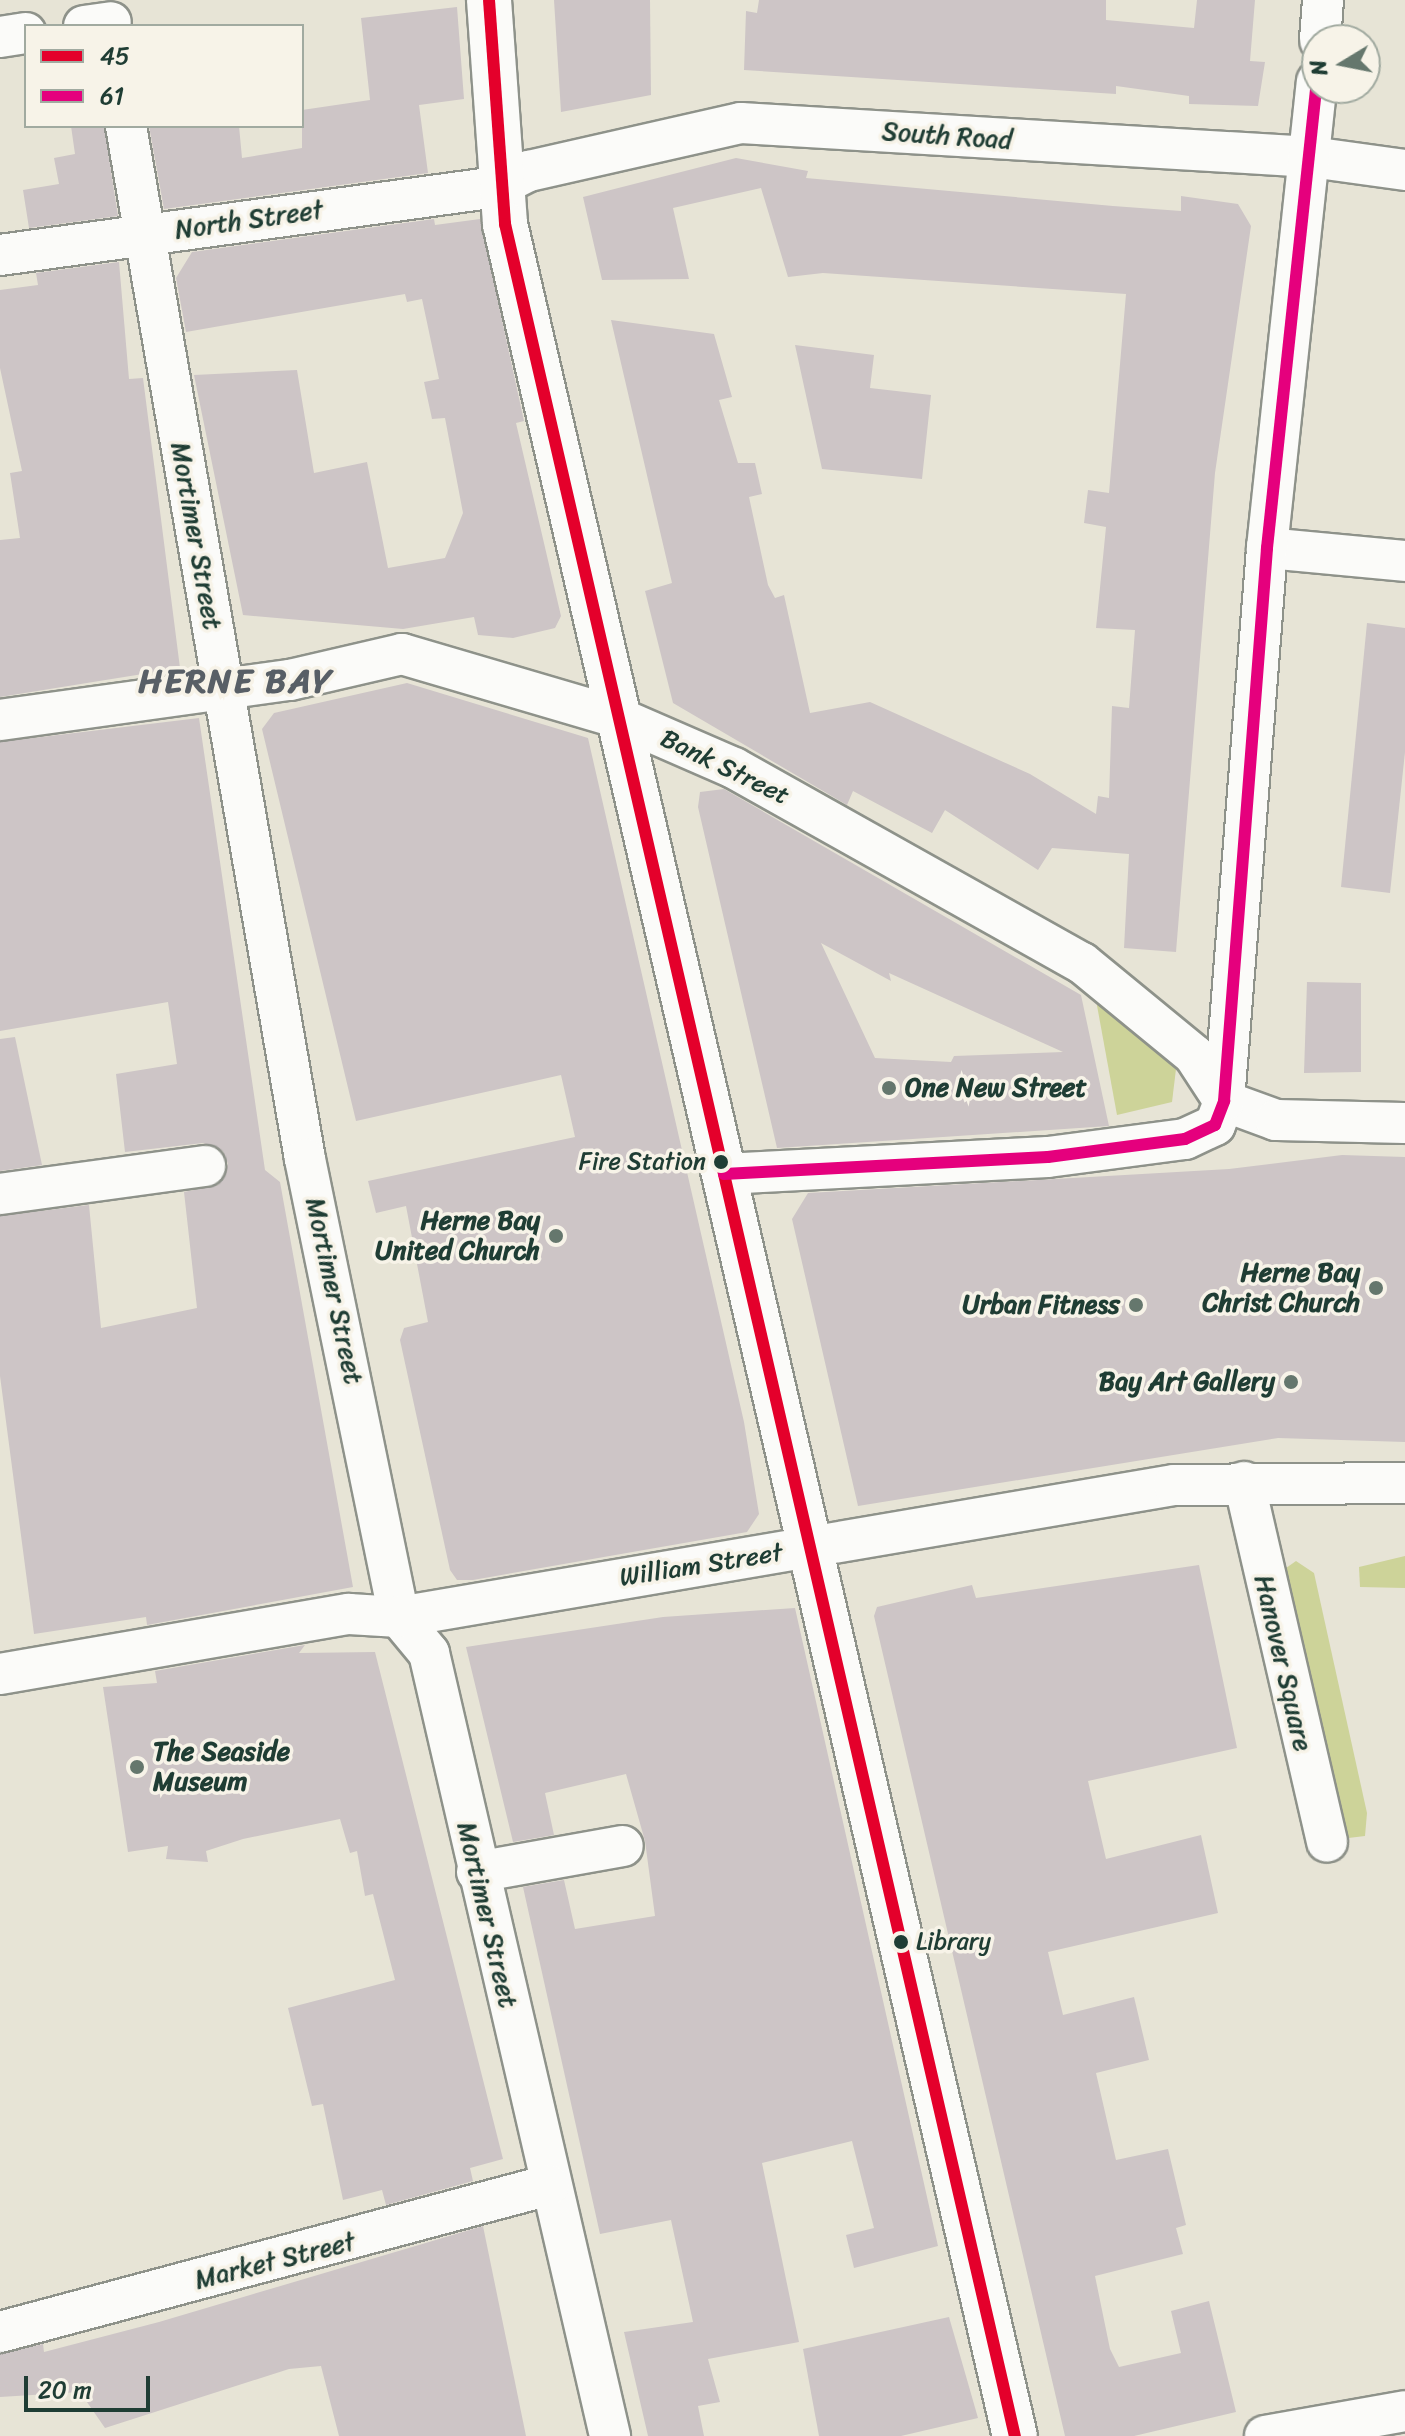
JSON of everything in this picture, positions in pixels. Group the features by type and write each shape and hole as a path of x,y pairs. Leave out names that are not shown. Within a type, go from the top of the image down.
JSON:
{"main road":[{"path":"489,0 497,187 1015,2436"}],"street":[{"path":"1321,24 1323,0"},
{"path":"0,37 24,33"},
{"path":"724,1174 1048,1157 1185,1139 1215,1125 1224,1101 1267,548 1315,104"},
{"name":"South Road","path":"497,187 529,171 741,123 1311,157 1405,170"},
{"name":"Mortimer Street","path":"126,128 142,235 305,1159 399,1617 429,1653 549,2185 610,2436"},
{"name":"North Street","path":"0,255 497,187"},
{"path":"1267,548 1405,561"},
{"name":"Bank Street","path":"0,720 222,684 290,680 402,654 619,718 748,775 1082,963 1194,1055 1224,1101"},
{"path":"1224,1101 1276,1120 1405,1123"},
{"path":"0,1194 205,1166"},
{"name":"Hanover Square","path":"1244,1482 1327,1842"},
{"name":"William Street","path":"0,1674 349,1614 399,1617 1174,1485 1405,1483"},
{"path":"477,1872 623,1846"},
{"name":"Market Street","path":"0,2332 80,2308 311,2254 549,2185"},
{"path":"1265,2436 1405,2411"}],"green space":[{"path":"1096,1000 1176,1069 1172,1102 1117,1115"},
{"path":"1405,1556 1405,1588 1360,1587 1359,1567"},
{"path":"1296,1561 1314,1573 1367,1813 1365,1836 1340,1839 1279,1573"}],"building":[{"path":"554,0 650,0 651,95 561,112"},
{"path":"759,0 1106,0 1106,20 1194,28 1197,0 1255,0 1250,61 1265,62 1258,106 1189,104 1189,96 1116,86 1116,94 744,70 746,11 757,13"},
{"path":"457,7 464,99 419,105 428,173 164,209 149,128 239,128 242,158 302,148 304,110 370,100 361,18"},
{"path":"71,128 104,128 118,216 29,228 23,190 59,184 54,158 75,154"},
{"path":"736,158 808,171 806,178 1113,206 1181,211 1181,196 1238,204 1251,226 1215,473 1176,952 1124,948 1129,854 1052,848 1038,870 945,810 932,833 853,791 847,805 673,703 645,591 672,583 611,320 714,334 732,397 719,400 738,463 755,463 762,494 749,497 768,585 775,598 784,595 810,713 870,702 1030,774 1096,814 1098,796 1109,798 1112,706 1129,708 1135,630 1096,628 1106,527 1084,523 1088,490 1109,493 1126,294 823,273 788,277 761,188 673,208 689,279 602,280 583,197"},
{"path":"434,219 435,225 480,219 524,421 516,423 561,616 555,628 513,638 478,635 474,617 403,629 243,615 194,375 297,370 314,473 367,462 388,568 445,558 463,513 445,418 432,419 424,382 439,379 422,299 407,302 405,294 186,332 176,278 192,252"},
{"path":"119,262 129,379 143,378 180,668 0,697 0,540 20,538 10,473 22,471 0,368 0,290 38,285 36,273"},
{"path":"795,345 874,355 870,388 931,395 922,479 822,469"},
{"path":"1367,623 1405,628 1405,752 1390,893 1341,887"},
{"path":"407,683 588,738 744,1422 759,1514 747,1532 473,1580 457,1580 450,1570 400,1340 404,1328 428,1322 406,1206 376,1213 368,1181 575,1137 561,1075 356,1121 262,729 274,713"},
{"path":"199,718 265,1170 280,1182 353,1587 147,1625 146,1617 34,1634 0,1376 0,1216 89,1205 101,1328 197,1308 184,1192 218,1185 228,1164 223,1151 203,1143 125,1152 116,1074 177,1064 168,1002 0,1031 0,742"},
{"path":"724,789 1081,995 1109,1126 777,1148 698,807 700,792","holes":["821,943 891,981 889,973 1063,1052 954,1056 951,1062 875,1058"]},
{"path":"1307,982 1361,983 1361,1072 1304,1073"},
{"path":"15,1037 42,1165 0,1171 0,1039"},
{"path":"1342,1155 1405,1157 1405,1442 1278,1438 858,1506 792,1219 808,1193 1229,1169"},
{"path":"1199,1565 1237,1748 1088,1781 1106,1859 1201,1835 1218,1913 1048,1952 1063,2015 1134,1997 1149,2060 1096,2073 1116,2160 1168,2149 1186,2225 1176,2228 1183,2254 1095,2276 1110,2349 1119,2367 1181,2353 1171,2311 1209,2301 1236,2412 1134,2436 1065,2436 874,1616 877,1607 972,1585 976,1598"},
{"path":"795,1608 938,2246 854,2268 846,2235 874,2228 852,2141 762,2163 799,2342 708,2359 720,2402 698,2406 704,2436 648,2436 624,2332 693,2322 671,2220 600,2234 523,1887 564,1880 575,1929 655,1916 645,1841 626,1774 545,1793 554,1835 513,1842 466,1647 663,1617"},
{"path":"305,1645 299,1653 375,1652 503,2159 470,2168 473,2181 386,2205 382,2190 343,2200 323,2104 312,2106 288,2008 395,1980 373,1894 365,1896 357,1851 350,1853 340,1819 243,1839 206,1851 208,1862 166,1859 168,1846 128,1852 103,1687 157,1683 155,1671"},
{"path":"483,2226 526,2436 339,2436 321,2366 289,2369 105,2428 80,2392 0,2397 0,2354 43,2344 44,2352 159,2322"},
{"path":"949,2317 978,2418 901,2436 819,2436 803,2349"}],"transit line":[{"name":"45","path":"489,0 505,224 1015,2436"},
{"name":"61","path":"724,1174 1048,1157 1185,1139 1215,1125 1224,1101 1267,548 1315,104"}],"place":[{"name":"One New Street","path":"889,1088"},
{"name":"Fire Station","path":"721,1162"},
{"name":"Herne Bay United Church","path":"556,1236"},
{"name":"Herne Bay Christ Church","path":"1376,1288"},
{"name":"Urban Fitness","path":"1136,1305"},
{"name":"Bay Art Gallery","path":"1291,1382"},
{"name":"The Seaside Museum","path":"137,1767"},
{"name":"Library","path":"901,1942"}],"district":[{"name":"HERNE BAY","path":"236,682"}]}
